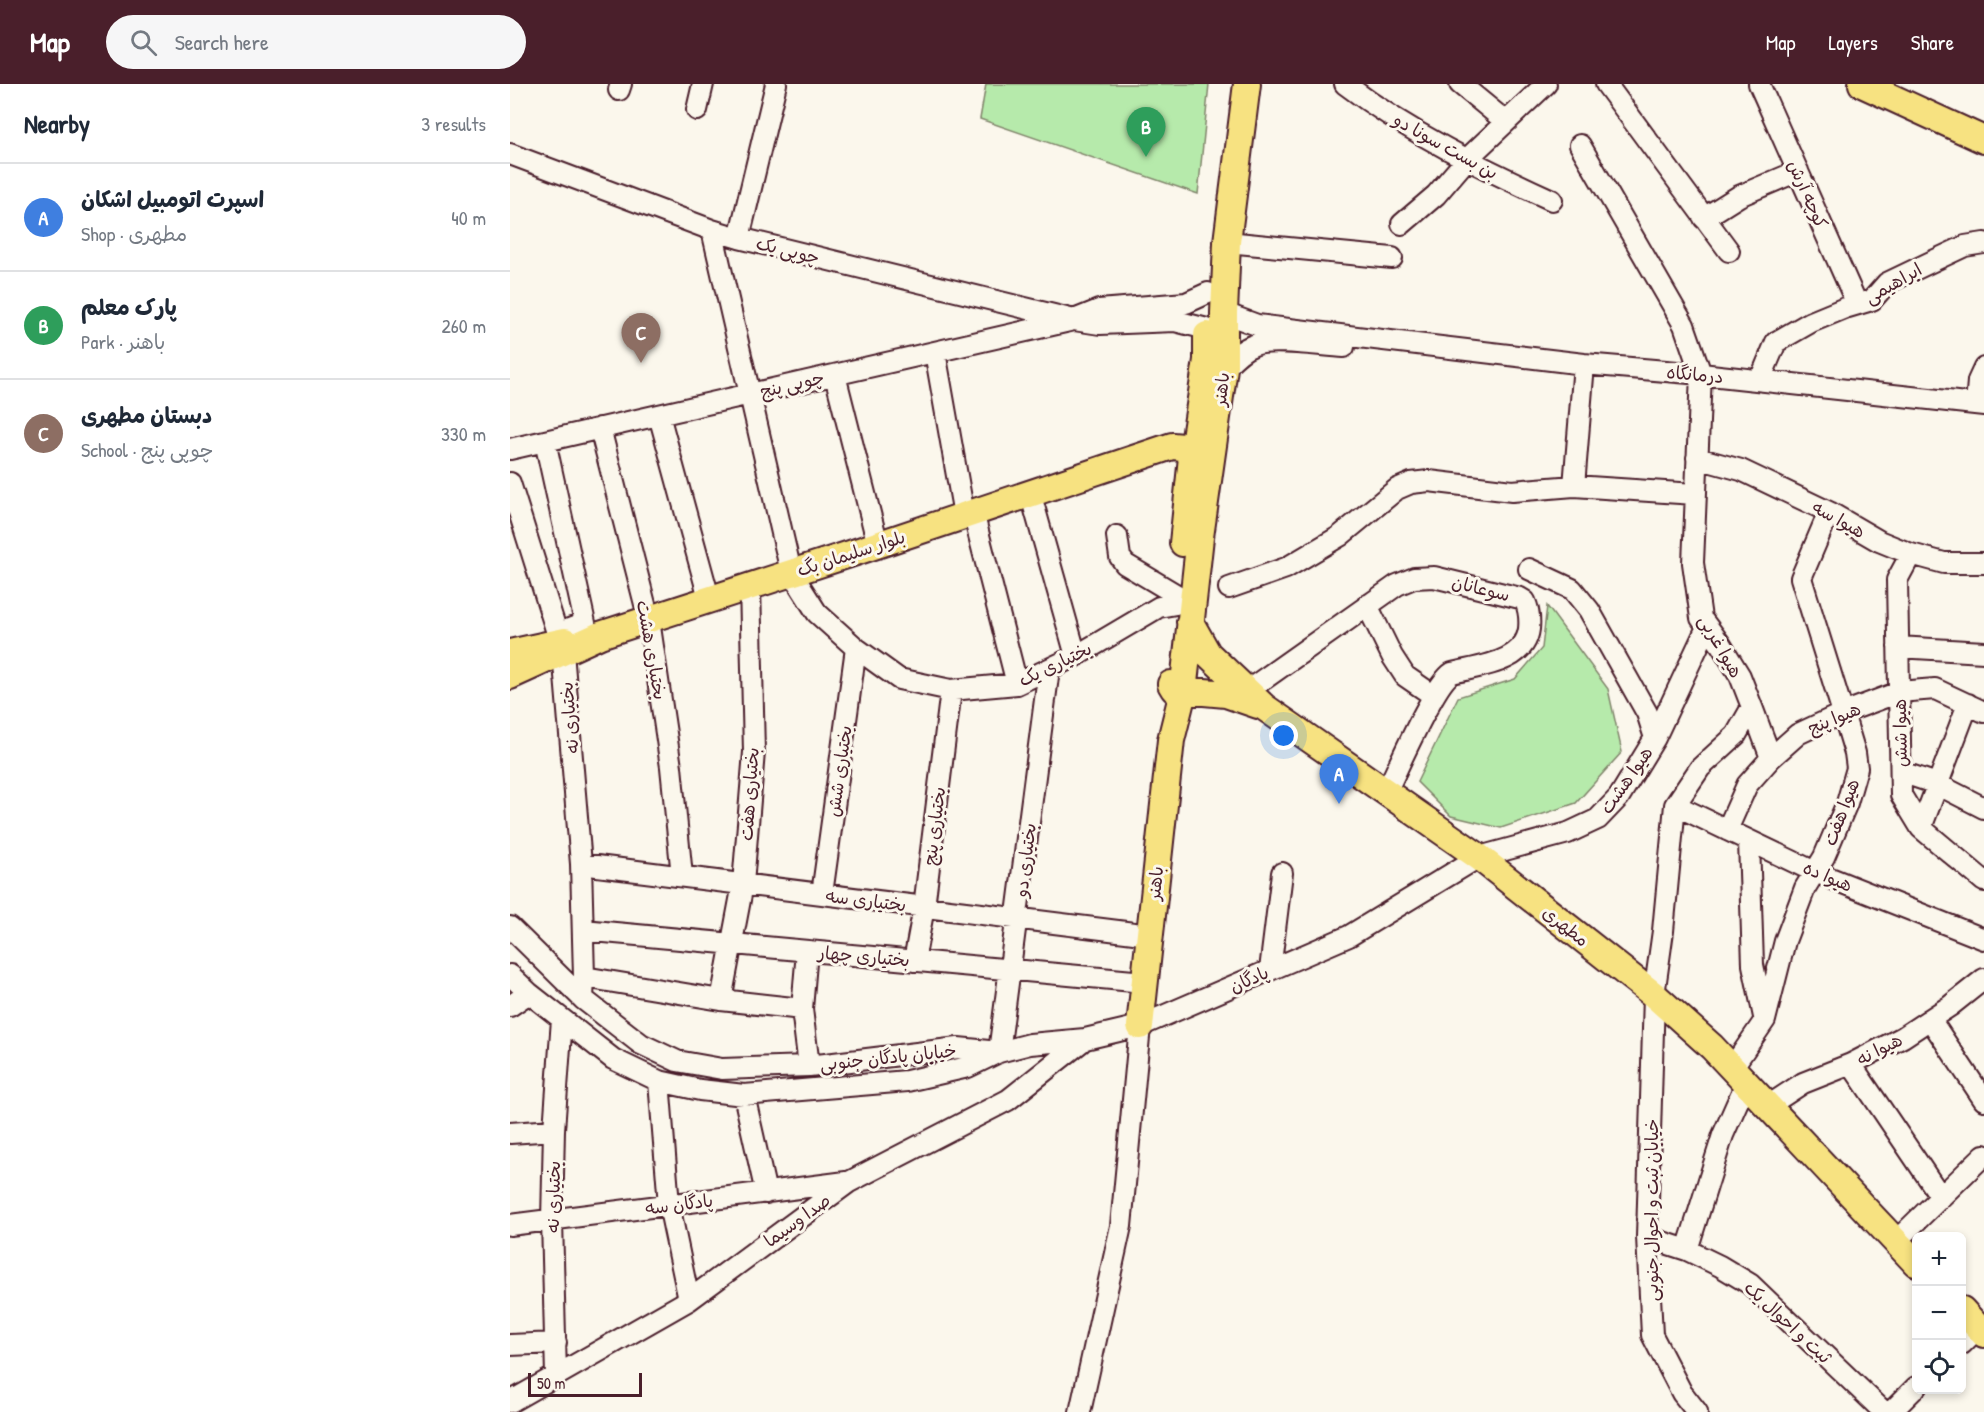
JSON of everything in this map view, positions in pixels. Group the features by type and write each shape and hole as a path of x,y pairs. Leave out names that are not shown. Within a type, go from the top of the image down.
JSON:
{"main road":[{"name":"باهنر","path":"1181,607 1200,537 1224,368 1208,293 1211,241 1229,84"},
{"name":"باهنر","path":"1140,1026 1176,686 1191,457 1227,242 1247,84"},
{"path":"1862,84 1979,134"},
{"name":"بلوار سلیمان بگ","path":"510,676 560,643 600,635 649,620 709,598 878,545 1172,446 1184,447 1191,457"},
{"name":"مطهری","path":"1181,607 1208,654 1255,699 1479,857 1654,995 1712,1047 1912,1258"},
{"path":"510,653 560,643"},
{"path":"1176,686 1255,699"}],"street":[{"path":"697,110 703,84"},
{"path":"739,238 776,84"},
{"name":"بن بست سونا دو","path":"1346,84 1369,102 1466,160 1552,200"},
{"path":"1460,84 1505,121"},
{"path":"1402,224 1436,195 1466,160 1546,84"},
{"path":"1606,84 1729,251"},
{"name":"کوچه آرش","path":"1759,84 1857,304"},
{"path":"1580,145 1684,324 1701,374"},
{"name":"چوپی یک","path":"510,154 739,238 1074,320 1100,324 1215,321"},
{"path":"1704,218 1739,196 1798,171"},
{"path":"712,230 791,572"},
{"path":"1227,242 1392,258"},
{"name":"ابراهیمی","path":"1760,380 1776,342 1811,322 1872,300 1887,283 1933,261 1965,246 1984,243"},
{"path":"1074,320 1099,310 1186,303 1208,293"},
{"name":"چوپی پنج","path":"510,449 1074,320"},
{"name":"درمانگاه","path":"1215,321 1584,364 1701,374 1980,404"},
{"name":"درمانگاه","path":"1224,368 1240,352 1255,344 1271,342 1356,348 1406,342"},
{"path":"935,352 968,514 1017,684"},
{"path":"1574,486 1584,364"},
{"path":"1980,404 1978,381 1984,368"},
{"name":"هیوا غربی","path":"1701,374 1693,563 1701,618 1740,676 1771,758"},
{"path":"835,375 878,545"},
{"path":"659,415 709,598"},
{"name":"بختیاری هشت","path":"600,428 649,620 671,767 682,876"},
{"path":"545,441 585,623 560,643"},
{"name":"هیوا سه","path":"1697,458 1741,470 1829,512 1880,541 1911,554 1944,563 1984,563"},
{"path":"1229,588 1286,568 1340,536 1397,489 1411,483 1429,481 1512,491 1574,486 1695,494"},
{"name":"بختیاری نه","path":"510,483 518,534 560,643 581,864 583,999"},
{"path":"1030,492 1076,656"},
{"name":"هیوا هفت","path":"1687,1250 1739,1076 1765,1020 1785,941 1805,888 1824,856 1847,803 1857,768 1855,753 1801,578 1829,512"},
{"path":"1117,536 1120,557 1125,564 1181,607"},
{"name":"هیوا شش","path":"1911,554 1897,580 1901,795 1921,828 1984,881"},
{"path":"1529,569 1572,589 1589,610 1647,713 1655,738"},
{"name":"بختیاری یک","path":"791,572 818,613 856,648 899,680 951,690 1017,684 1076,656 1160,607 1181,607"},
{"name":"سوعانان","path":"1255,699 1367,605 1397,585 1414,578 1434,577 1520,598 1524,601 1530,620 1528,636 1521,649 1504,660 1452,673 1446,677 1434,696 1386,792"},
{"name":"بختیاری هفت","path":"721,1000 743,884 754,752 750,585"},
{"path":"1367,605 1392,656 1406,676 1434,696"},
{"name":"هیوا هشت","path":"1479,857 1568,833 1598,819 1619,797 1655,738 1707,627"},
{"path":"1898,647 1984,652"},
{"name":"بختیاری شش","path":"822,894 856,648"},
{"name":"بختیاری دو","path":"999,1052 1049,669"},
{"name":"هیوا پنج","path":"1727,830 1747,785 1771,758 1798,734 1843,713 1899,692 1935,688 1976,708"},
{"name":"بختیاری پنج","path":"914,961 924,907 951,690"},
{"path":"1654,995 1663,931 1675,805 1700,768 1736,735 1752,707"},
{"path":"1921,828 1937,784 1976,708"},
{"path":"1901,772 1937,784 1984,808"},
{"name":"هیوا ده","path":"1675,805 1815,872 1984,939"},
{"path":"1749,841 1753,965 1765,1020"},
{"name":"پادگان","path":"999,1052 1030,1044 1084,1040 1140,1026 1349,936 1479,857"},
{"name":"بختیاری سه","path":"581,864 1150,935"},
{"path":"1270,970 1282,873"},
{"name":"خیابان پادگان جنوبی","path":"510,927 583,999 641,1044 677,1061 722,1069 809,1066 958,1048 999,1052"},
{"name":"بختیاری چهار","path":"583,930 1144,982"},
{"path":"807,951 802,1009 809,1066"},
{"name":"خیابان پادگان جنوبی","path":"510,975 529,993 613,1059 659,1081 700,1090 744,1095 907,1081 968,1067 999,1052"},
{"path":"584,977 721,1000 802,1009"},
{"name":"هیوا نه","path":"1768,1106 1803,1083 1851,1064 1903,1037 1984,979"},
{"path":"510,1006 529,993"},
{"name":"خیابان ثبت و احوال جنوبی","path":"1654,995 1647,1237 1652,1335 1682,1393 1697,1412"},
{"name":"بختیاری نه","path":"556,1376 552,1220 554,1130 562,1019"},
{"path":"1930,1019 1984,1100"},
{"path":"1080,1412 1121,1226 1140,1026"},
{"name":"صدا وسیما","path":"510,1402 689,1300 849,1182 1008,1100 1084,1040"},
{"path":"1851,1064 1941,1197"},
{"path":"659,1081 669,1205 689,1300"},
{"path":"744,1095 766,1192"},
{"path":"510,1132 554,1130"},
{"path":"1896,1241 1984,1155"},
{"name":"پادگان سه","path":"510,1225 849,1182"},
{"name":"ثبت و احوال یک","path":"1647,1237 1687,1250 1720,1266 1749,1284 1884,1412"},
{"path":"510,1345 556,1343"},
{"path":"1891,1412 1912,1392"}],"green space":[{"path":"986,84 1209,84 1198,194 980,119"},
{"path":"1547,606 1608,689 1622,752 1576,803 1501,828 1451,816 1417,782 1458,697 1515,679 1542,648"}],"place":[{"name":"پارک معلم","path":"1146,157"},
{"name":"دبستان مطهری","path":"641,363"},
{"name":"اسپرت اتومبیل اشکان","path":"1339,804"}]}
